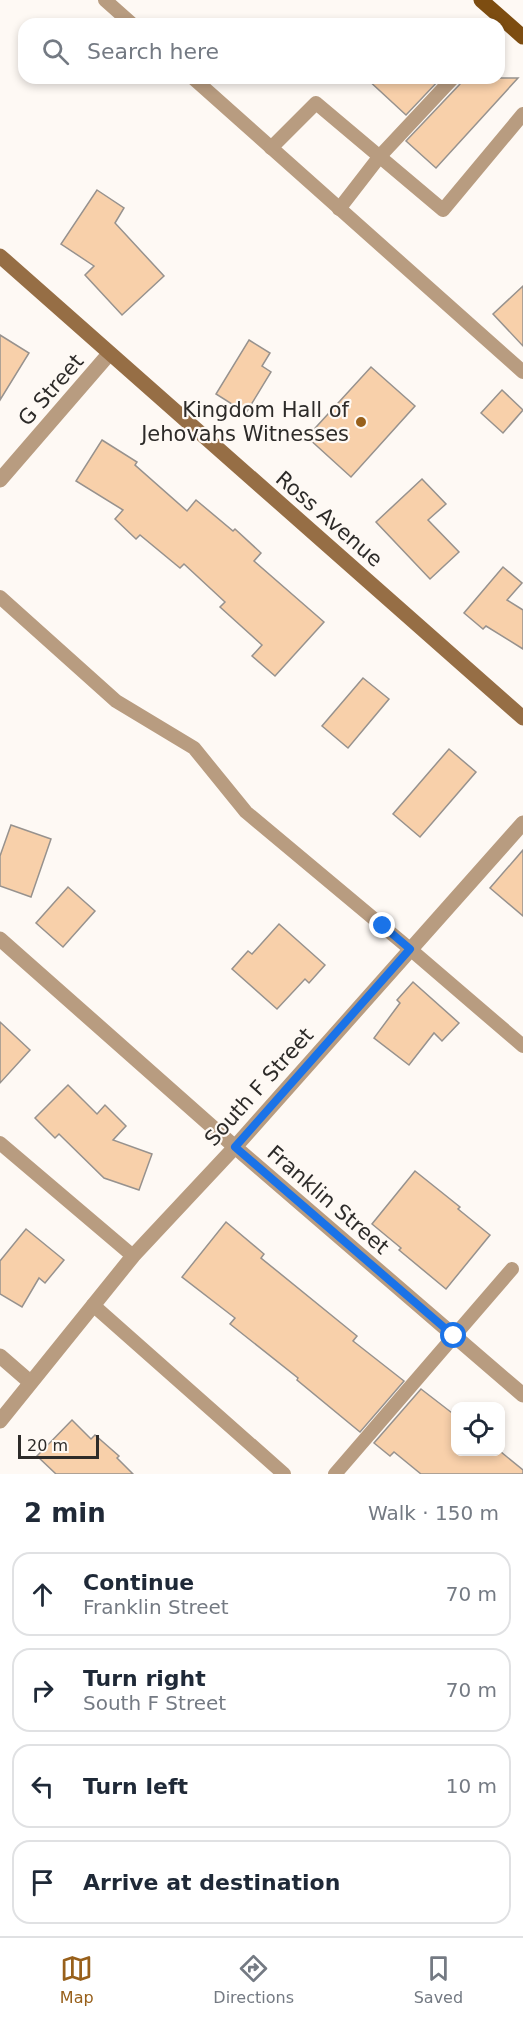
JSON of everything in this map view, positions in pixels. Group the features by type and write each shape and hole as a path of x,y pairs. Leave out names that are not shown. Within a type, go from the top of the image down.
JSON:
{"main road":[{"path":"481,0 496,18"},
{"path":"505,27 523,37"},
{"name":"Ross Avenue","path":"0,256 523,718"}],"street":[{"name":"G Street","path":"0,480 109,354"},
{"name":"South F Street","path":"0,1421 134,1256 235,1147 523,823"},
{"name":"Franklin Street","path":"0,939 235,1147 523,1395"},
{"path":"0,1356 30,1382"}],"lane":[{"path":"105,0 125,18"},
{"path":"200,84 523,372"},
{"path":"339,209 380,156 447,84"},
{"path":"271,148 316,103 443,210 523,114"},
{"path":"0,597 116,701 194,748 246,812 523,1046"},
{"path":"0,1143 134,1256"},
{"path":"335,1474 512,1269"},
{"path":"93,1305 284,1474"}],"building":[{"path":"505,78 518,78 436,168 406,141 460,84 505,84"},
{"path":"372,84 435,84 406,115"},
{"path":"97,190 124,208 115,223 164,276 122,315 85,275 94,266 61,244"},
{"path":"523,286 523,346 493,314"},
{"path":"0,335 29,353 0,400"},
{"path":"249,340 270,353 262,366 271,372 246,413 216,394"},
{"name":"Kingdom Hall of Jehovahs Witnesses","path":"371,367 415,406 351,477 307,437"},
{"path":"502,390 523,410 503,433 481,413"},
{"path":"102,440 137,462 135,465 187,511 196,500 233,531 235,529 261,553 254,561 324,622 275,676 252,656 262,645 220,607 225,602 184,564 180,568 140,535 136,539 115,519 123,510 76,481"},
{"path":"422,479 446,504 428,520 459,552 430,579 376,522"},
{"path":"503,567 522,583 507,600 523,610 523,649 486,626 483,629 464,613"},
{"path":"363,678 389,699 348,748 322,726"},
{"path":"449,749 476,772 420,837 393,814"},
{"path":"11,825 51,839 31,897 0,886 0,856"},
{"path":"523,850 523,916 490,888"},
{"path":"68,887 95,911 63,947 36,923"},
{"path":"279,924 325,965 309,983 305,979 277,1009 232,969 248,951 252,954"},
{"path":"413,982 459,1023 442,1041 434,1033 409,1065 374,1038 400,1003 397,1000"},
{"path":"0,1022 30,1050 0,1083"},
{"path":"68,1085 97,1114 105,1105 126,1126 113,1140 152,1154 139,1190 104,1178 59,1134 55,1138 35,1118"},
{"path":"415,1171 460,1207 458,1209 490,1235 446,1289 372,1224"},
{"path":"226,1222 264,1254 261,1258 357,1336 353,1341 404,1381 360,1432 297,1380 298,1378 230,1324 235,1318 182,1277"},
{"path":"26,1229 64,1260 45,1283 39,1278 22,1307 0,1294 0,1261"},
{"path":"421,1389 451,1412 451,1456 505,1455 523,1470 523,1474 421,1474 394,1452 390,1456 374,1443"},
{"path":"72,1420 91,1439 95,1435 119,1456 117,1458 133,1474 56,1474 37,1456"}],"place":[{"name":"Kingdom Hall of Jehovahs Witnesses","path":"361,422"}],"route":[{"path":"383,926 410,949 235,1147 454,1336"}]}
